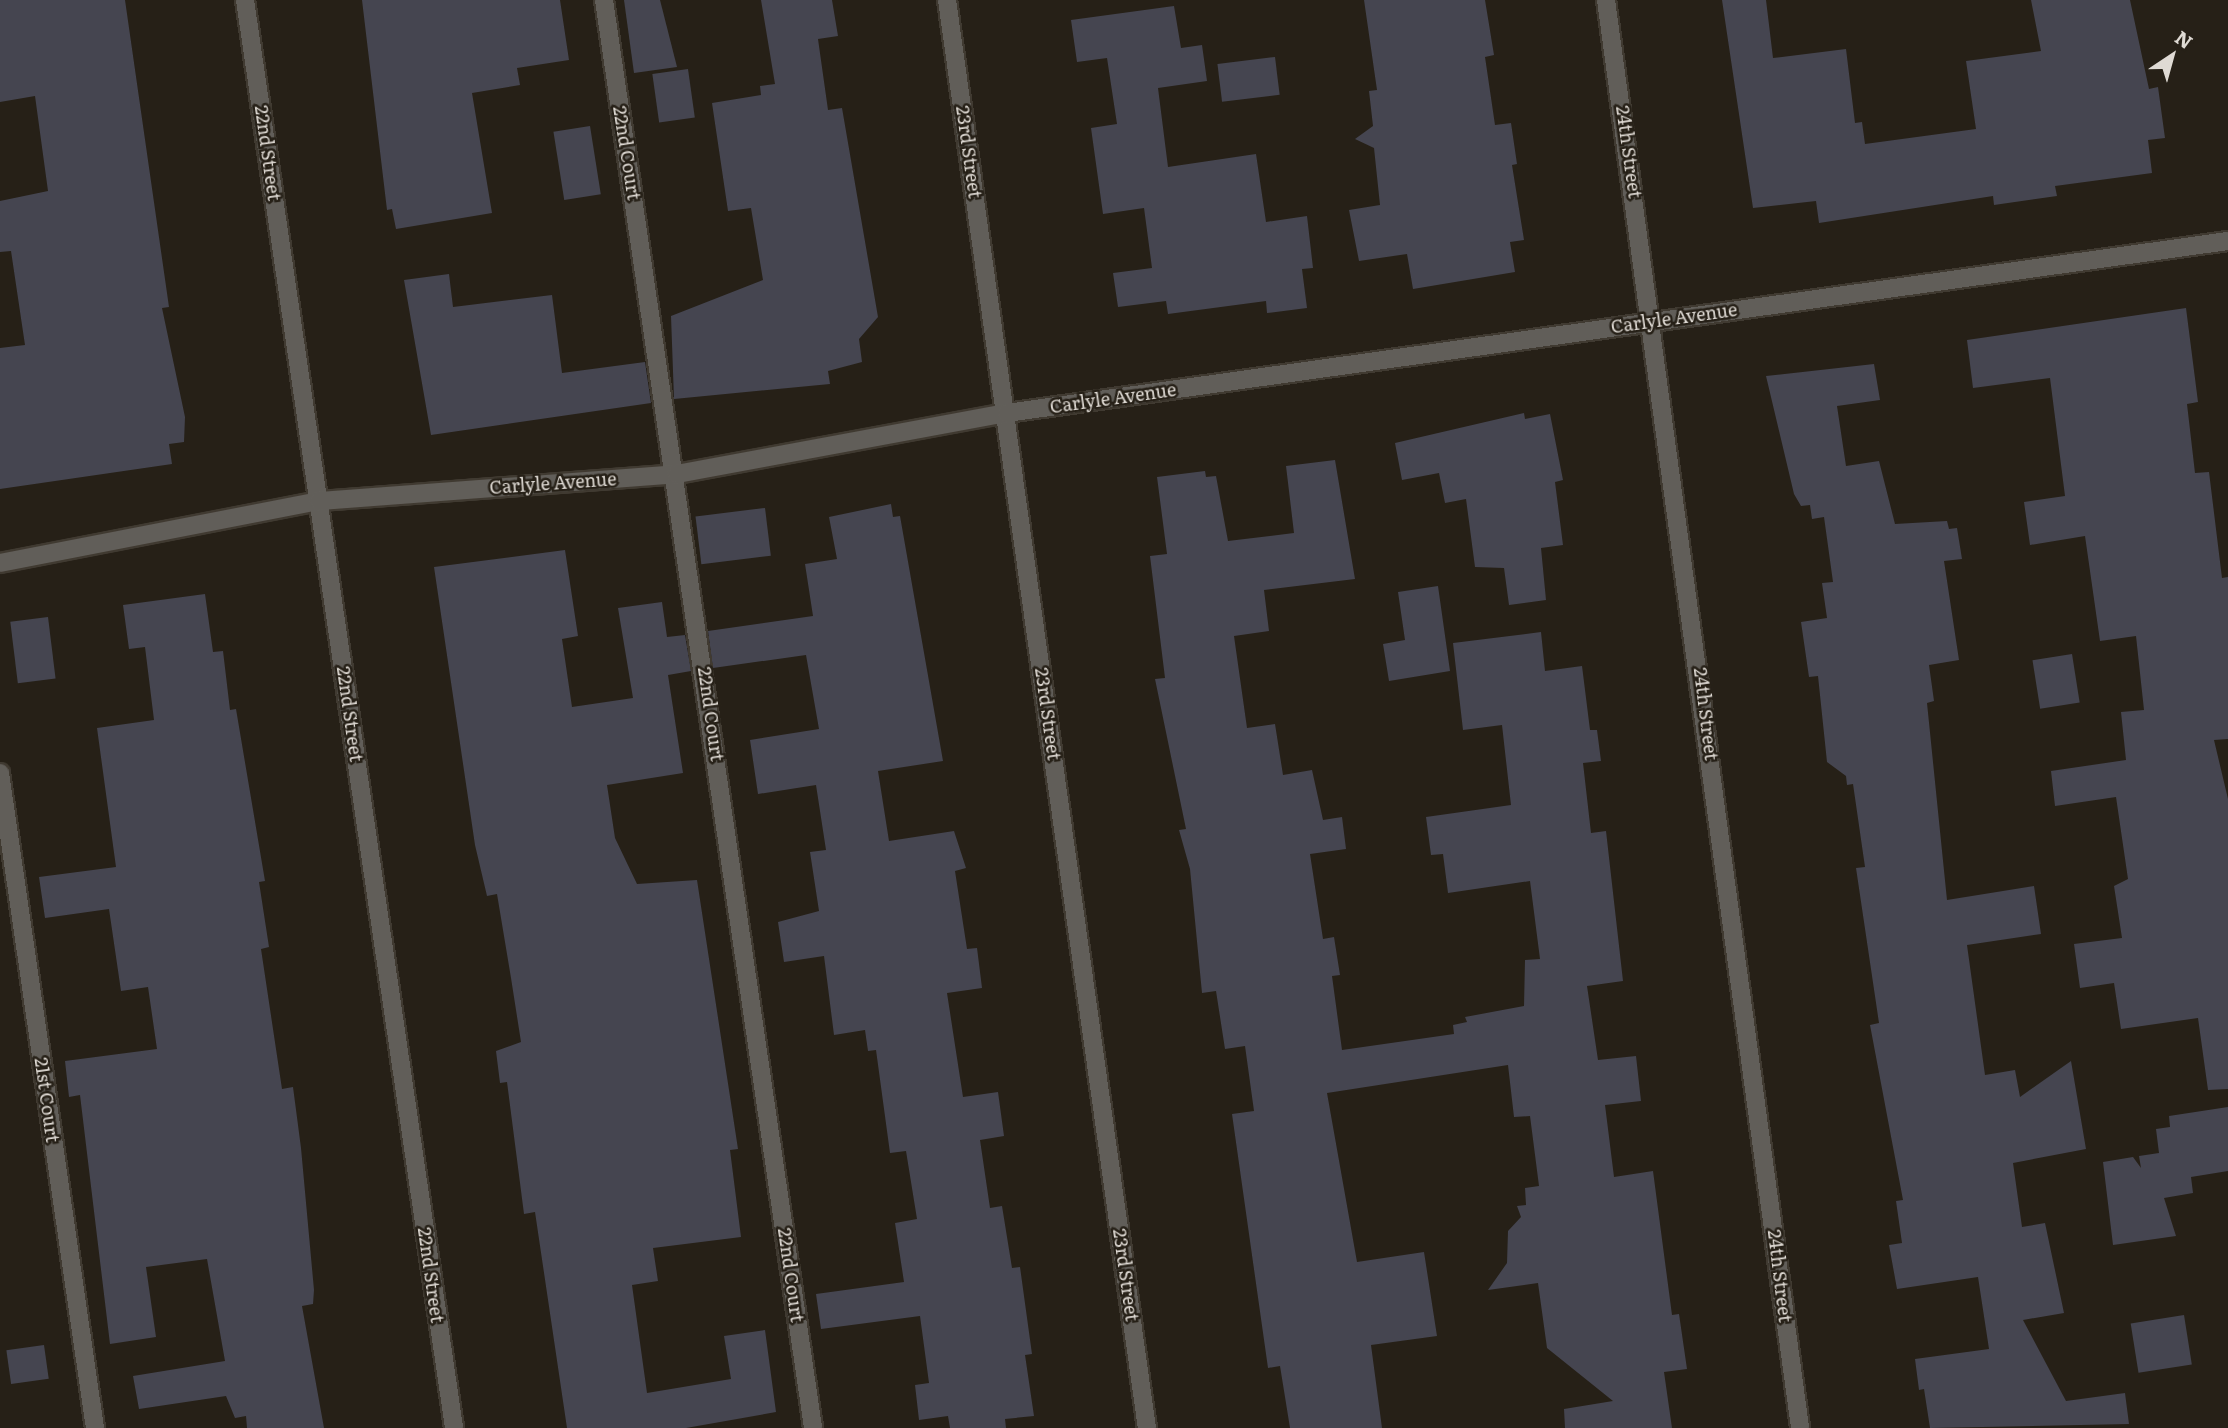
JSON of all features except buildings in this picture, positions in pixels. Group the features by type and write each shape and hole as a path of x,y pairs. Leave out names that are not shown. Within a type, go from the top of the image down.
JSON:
{"street":[{"name":"22nd Street","path":"245,0 454,1428"},
{"name":"22nd Court","path":"604,0 677,474 813,1428"},
{"name":"23rd Street","path":"947,0 1007,413 1147,1428"},
{"name":"24th Street","path":"1606,0 1654,321 1800,1428"},
{"name":"Carlyle Avenue","path":"0,563 319,501 677,474 1007,413 2228,241"},
{"name":"21st Court","path":"0,773 95,1428"}]}
